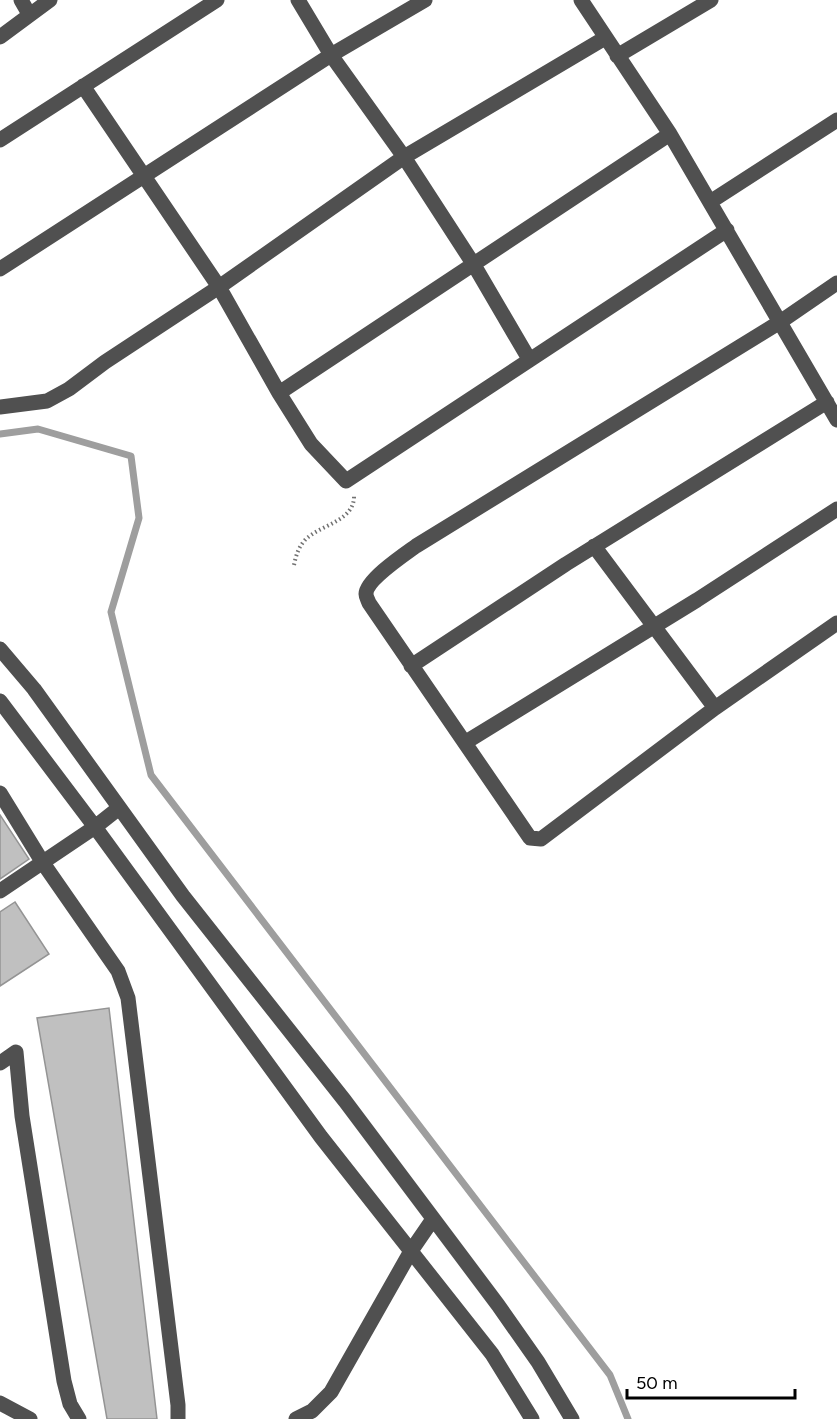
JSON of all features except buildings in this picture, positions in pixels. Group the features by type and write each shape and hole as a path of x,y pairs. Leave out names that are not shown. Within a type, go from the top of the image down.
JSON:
{"street":[{"path":"21,0 29,14"},
{"path":"0,37 50,0"},
{"path":"0,140 217,0"},
{"path":"298,0 331,55 404,157 474,266 529,359"},
{"path":"0,269 331,55 425,0"},
{"path":"581,0 670,134 837,420"},
{"path":"617,56 711,0"},
{"path":"0,407 47,401 69,389 404,157 605,38"},
{"path":"83,86 219,287 279,393 311,444 346,482 727,230"},
{"path":"710,202 837,120"},
{"path":"279,393 474,266 670,134"},
{"path":"837,283 780,322 416,546 369,585 366,594 369,603 411,666 466,742 530,838 541,838 715,708 837,623"},
{"path":"411,666 594,546 827,402"},
{"path":"466,742 655,626 837,509"},
{"path":"594,546 715,708"},
{"path":"0,649 34,689 183,896 345,1101 434,1219 538,1362 572,1419"},
{"path":"0,701 321,1137 492,1354 532,1419"},
{"path":"0,793 43,863 118,971 128,998 178,1419"},
{"path":"0,891 95,827 119,808"},
{"path":"0,1063 16,1052 22,1116 64,1381 70,1404 79,1419"},
{"path":"296,1419 312,1411 331,1392 411,1251 434,1219"},
{"path":"0,1403 30,1419"}],"path":[{"path":"294,565 298,551 305,540 314,532 345,516 351,508 354,495 346,482"}],"waterway":[{"path":"0,434 38,429 131,456 139,518 111,612 151,775 610,1375 628,1419"}]}
